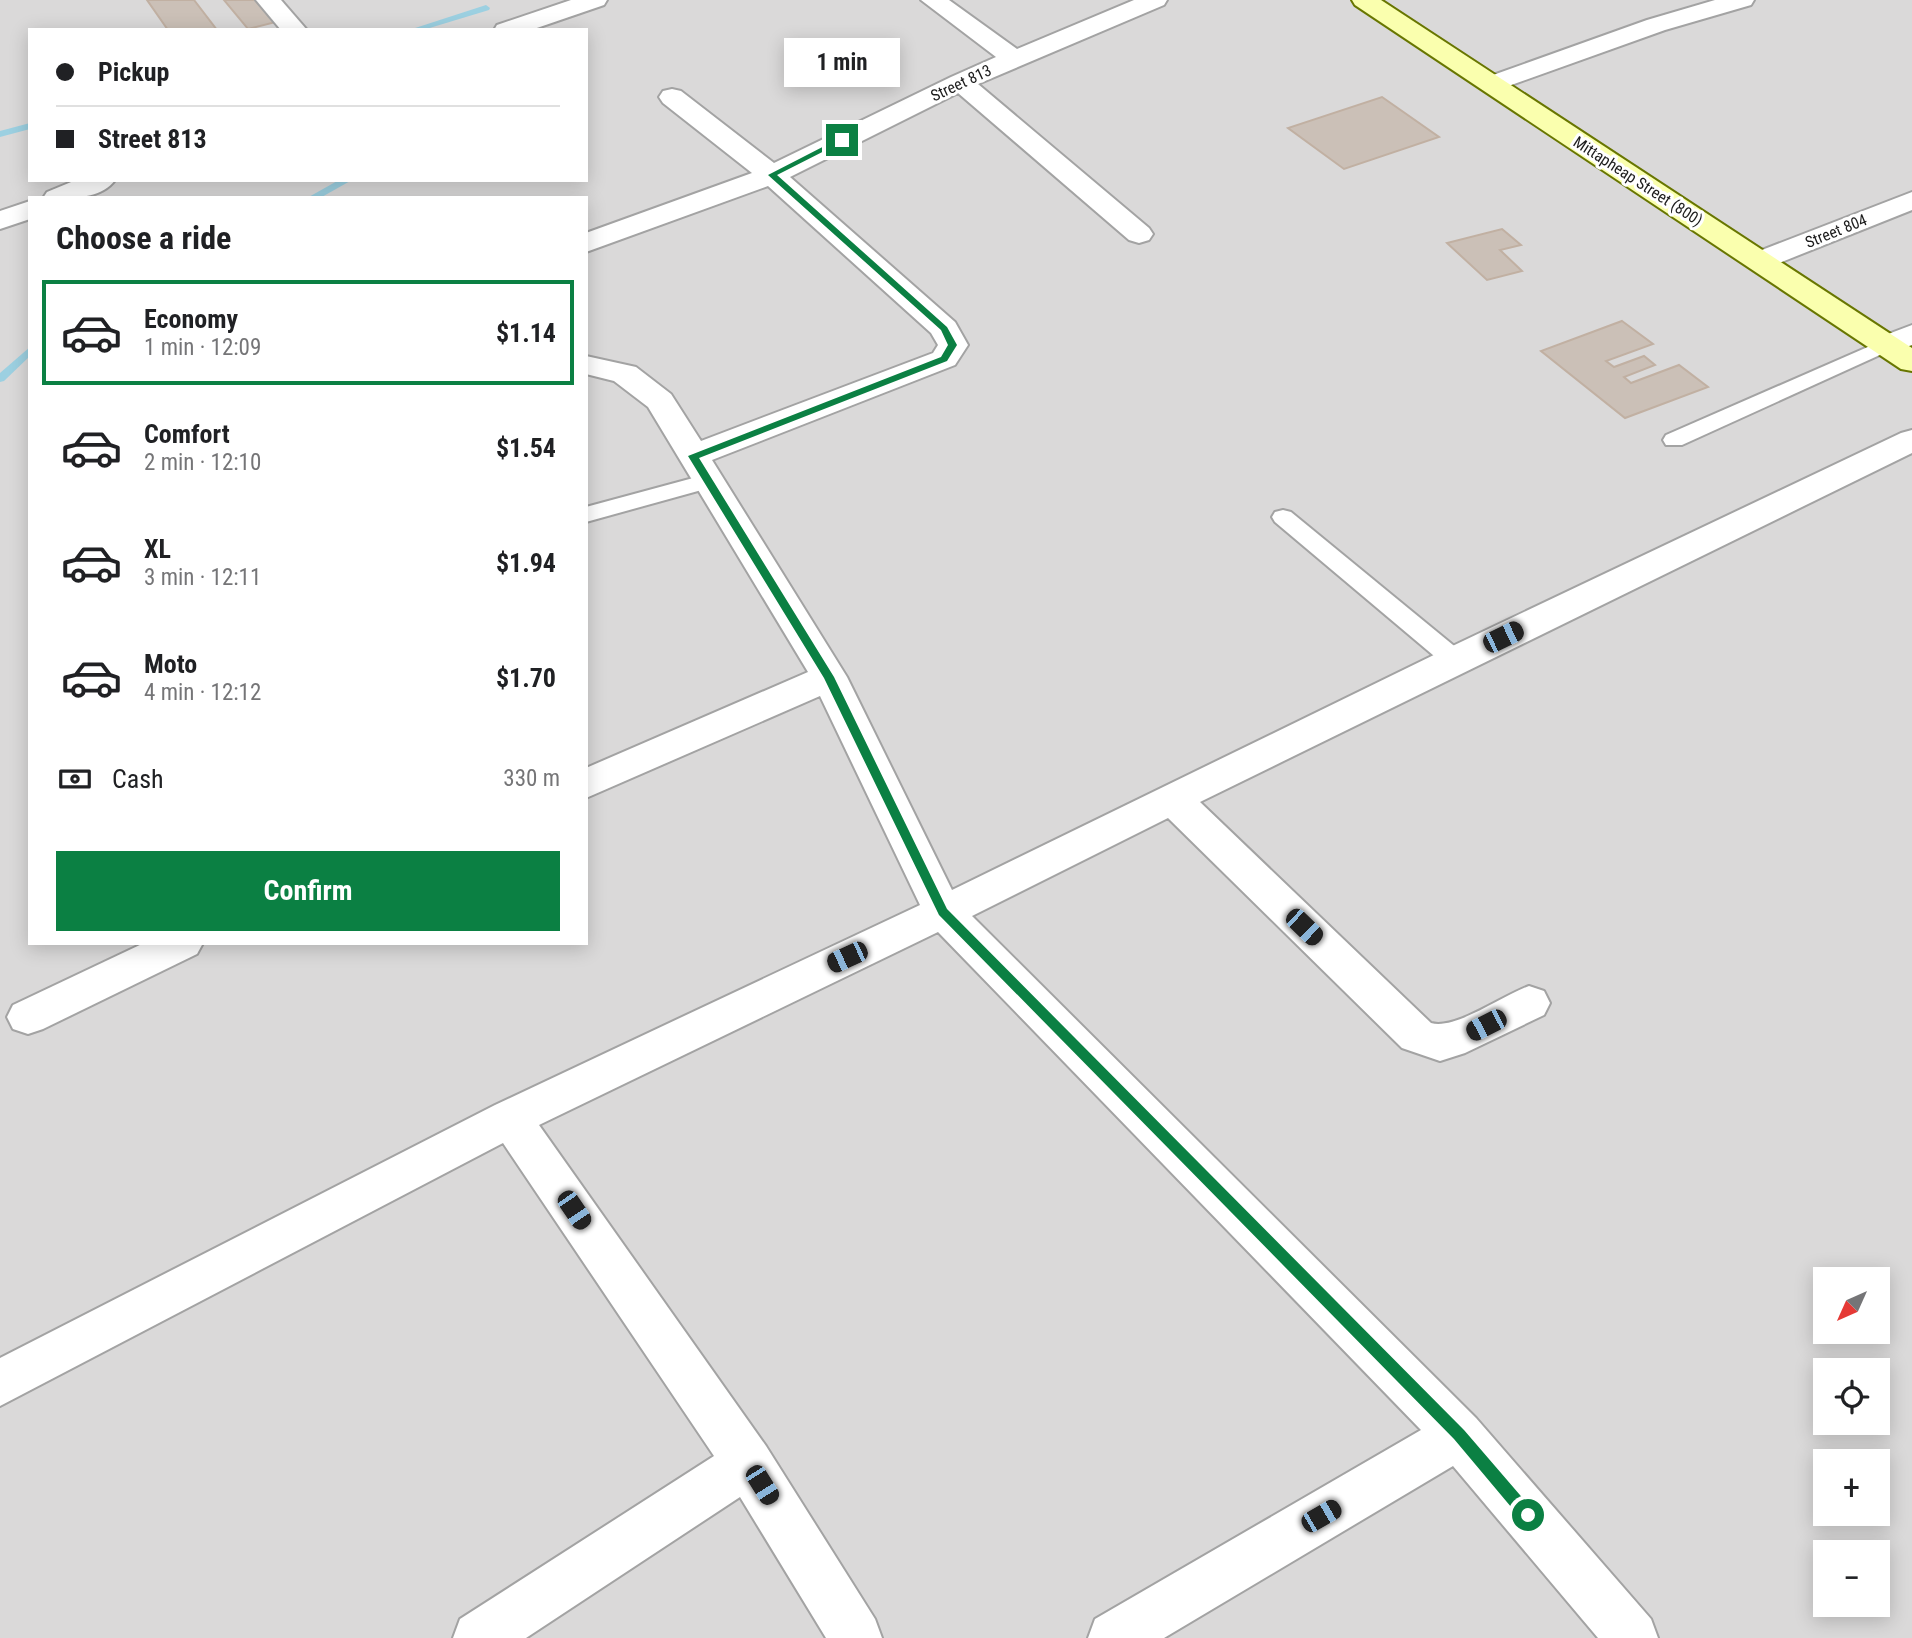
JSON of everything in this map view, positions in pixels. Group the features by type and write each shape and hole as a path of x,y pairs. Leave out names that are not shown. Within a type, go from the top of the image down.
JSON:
{"main road":[{"name":"Mittapheap Street (800)","path":"1364,0 1759,261 1899,340 1912,362"}],"street":[{"path":"268,0 293,28"},
{"path":"512,28 596,0"},
{"path":"933,0 1015,58"},
{"name":"Street 813","path":"588,242 772,175 960,82 1155,0"},
{"path":"1491,84 1656,26 1742,0"},
{"path":"960,82 1139,234"},
{"path":"673,97 772,175 944,328 953,345 944,359 701,469"},
{"path":"62,196 96,182"},
{"name":"Street 804","path":"1759,261 1912,200"},
{"path":"0,221 28,210"},
{"path":"588,365 625,374 660,401 829,677 943,912 1459,1434 1611,1631"},
{"path":"0,1383 510,1118 943,912 1455,660 1912,440"},
{"path":"588,783 829,677"},
{"path":"1173,800 1417,1036 1440,1043 1465,1036 1529,1003"},
{"path":"28,1017 179,945"},
{"path":"510,1118 748,1462 856,1638"},
{"path":"1114,1638 1459,1434"},
{"path":"479,1638 748,1462"}],"lane":[{"path":"1674,440 1899,340"},
{"path":"588,514 701,469"},
{"path":"1283,517 1455,660"}],"shaded area":[{"path":"0,0 1912,0 1912,1638 0,1638"}],"building":[{"path":"147,0 194,0 215,28 167,28"},
{"path":"224,0 259,0 276,22 247,28"},
{"path":"1382,97 1439,137 1344,169 1288,128"},
{"path":"1502,229 1521,245 1500,250 1522,271 1487,280 1447,243"},
{"path":"1622,321 1653,344 1606,361 1614,367 1644,356 1655,365 1624,377 1631,383 1679,365 1708,387 1625,418 1541,351"}],"waterway":[{"path":"420,28 486,8"},
{"path":"0,134 28,127"},
{"path":"316,196 343,182"},
{"path":"0,379 28,352"}],"route":[{"path":"842,140 772,175 944,328 953,345 944,359 693,456 829,677 943,912 1459,1434 1528,1515"}]}
